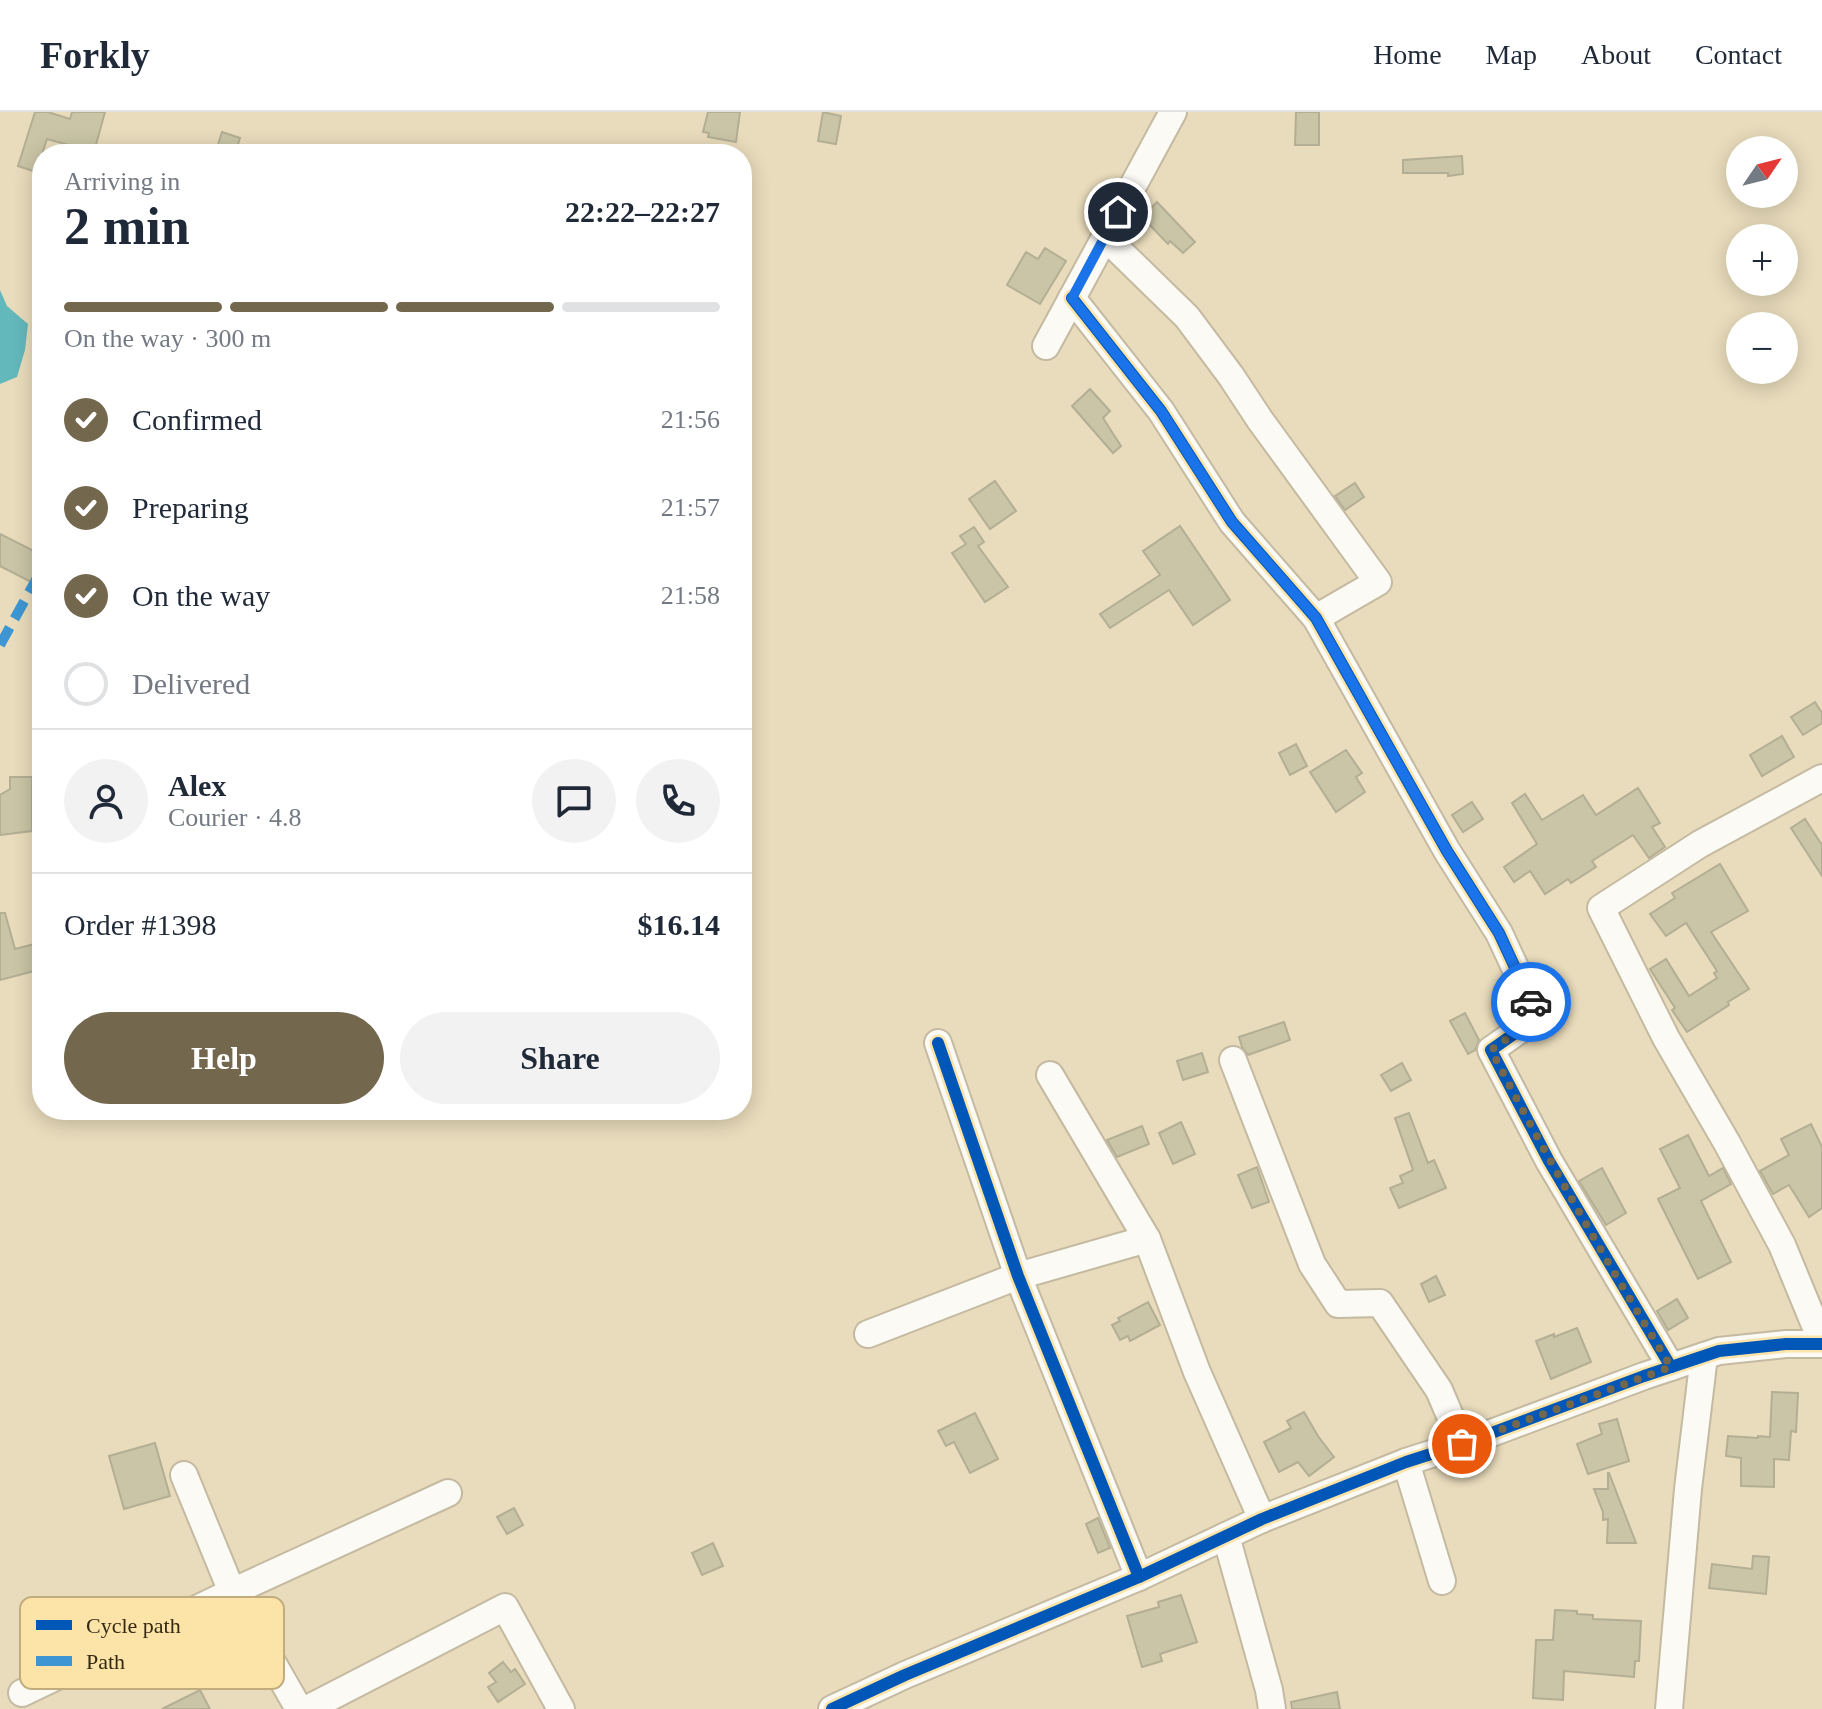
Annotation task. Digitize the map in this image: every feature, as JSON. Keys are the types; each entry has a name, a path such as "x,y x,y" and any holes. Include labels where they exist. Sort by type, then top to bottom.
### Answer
{"street":[{"path":"1046,346 1173,112"},
{"path":"1105,237 1187,317 1378,582 1316,618"},
{"path":"1072,298 1161,411 1232,522 1316,618 1447,851 1499,933 1538,1017 1491,1050 1549,1161 1671,1367"},
{"path":"832,1709 1139,1577 1262,1519 1406,1462 1719,1351 1822,1343 1782,1245 1666,1038 1601,908 1700,844 1822,778"},
{"path":"938,1043 1018,1276 1139,1577"},
{"path":"1233,1060 1312,1264 1338,1304 1380,1303 1439,1390 1462,1444"},
{"path":"1050,1075 1147,1239 1197,1372 1262,1519"},
{"path":"868,1334 1018,1276 1147,1239"},
{"path":"1669,1709 1688,1489 1704,1356"},
{"path":"1406,1462 1442,1581"},
{"path":"184,1475 235,1597"},
{"path":"222,1597 448,1493"},
{"path":"1226,1536 1272,1709"},
{"path":"307,1709 505,1607 561,1709"},
{"path":"284,1683 299,1709"},
{"path":"22,1693 30,1689"}],"water":[{"path":"0,290 7,306 28,324 17,377 0,384"}],"building":[{"path":"35,112 48,112 70,119 72,112 105,112 96,144 65,144 47,139 45,144 32,144 32,171 18,166"},
{"path":"708,112 740,112 736,142 708,137 709,133 703,132"},
{"path":"823,112 841,116 836,144 818,141"},
{"path":"1296,112 1319,112 1319,145 1295,145"},
{"path":"222,132 240,138 238,144 218,144"},
{"path":"1462,156 1463,174 1403,173 1403,160"},
{"path":"1157,202 1195,242 1183,253 1170,241 1168,244 1142,217"},
{"path":"1045,248 1066,261 1040,304 1007,285 1026,252 1038,259"},
{"path":"1090,389 1110,411 1103,418 1121,446 1113,453 1072,406"},
{"path":"995,481 1016,511 990,529 969,499"},
{"path":"1355,483 1364,497 1345,510 1335,496"},
{"path":"1180,526 1230,600 1193,625 1169,590 1110,628 1100,614 1160,575 1143,551"},
{"path":"974,527 984,542 978,546 1008,587 985,602 952,553 966,544 960,536"},
{"path":"0,534 32,550 31,582 0,566"},
{"path":"1815,702 1822,713 1822,723 1803,735 1791,717"},
{"path":"1782,736 1794,757 1762,776 1750,755"},
{"path":"1296,744 1307,766 1290,775 1279,753"},
{"path":"1346,750 1362,773 1356,777 1365,792 1336,812 1310,772"},
{"path":"10,777 32,777 32,831 0,835 0,795 10,789"},
{"path":"1638,788 1660,823 1652,827 1665,847 1649,858 1633,835 1592,861 1596,867 1571,883 1568,879 1545,894 1530,871 1514,882 1504,867 1537,844 1512,803 1525,794 1542,820 1583,795 1596,815"},
{"path":"1472,802 1483,819 1463,832 1452,815"},
{"path":"1805,819 1822,845 1822,876 1791,828"},
{"path":"1720,864 1748,911 1711,932 1749,989 1687,1032 1650,969 1666,959 1689,996 1717,978 1714,973 1717,971 1686,923 1666,936 1650,914 1675,898 1672,893"},
{"path":"0,913 5,913 15,949 32,945 32,972 0,980"},
{"path":"1465,1013 1479,1040 1475,1050 1468,1054 1450,1021"},
{"path":"1284,1022 1290,1040 1248,1055 1242,1047 1239,1037"},
{"path":"1202,1053 1208,1072 1183,1080 1177,1061"},
{"path":"1402,1063 1411,1080 1391,1091 1381,1075"},
{"path":"1409,1113 1428,1163 1434,1160 1446,1188 1399,1208 1390,1188 1403,1183 1400,1176 1413,1170 1395,1118"},
{"path":"1181,1122 1195,1154 1173,1164 1159,1133"},
{"path":"1811,1124 1822,1147 1822,1208 1809,1217 1789,1185 1773,1194 1760,1171 1789,1155 1781,1139"},
{"path":"1142,1126 1149,1144 1117,1157 1107,1140"},
{"path":"1688,1135 1709,1176 1723,1168 1731,1184 1701,1201 1731,1262 1698,1279 1658,1199 1680,1188 1660,1149"},
{"path":"1257,1167 1269,1202 1252,1208 1238,1175"},
{"path":"1602,1168 1626,1213 1606,1225 1579,1181"},
{"path":"1436,1276 1445,1295 1429,1302 1421,1284"},
{"path":"1677,1299 1688,1318 1668,1330 1657,1311"},
{"path":"1148,1302 1160,1325 1130,1341 1128,1336 1120,1340 1112,1325 1120,1321 1118,1318"},
{"path":"1577,1328 1591,1362 1551,1379 1536,1341"},
{"path":"1772,1392 1798,1393 1796,1432 1791,1431 1789,1460 1774,1459 1774,1487 1741,1486 1741,1458 1726,1456 1728,1436 1770,1437"},
{"path":"1304,1412 1334,1457 1309,1476 1298,1462 1279,1472 1264,1442 1291,1428 1287,1421"},
{"path":"975,1413 998,1459 970,1473 954,1442 946,1446 938,1431"},
{"path":"1617,1419 1629,1461 1588,1474 1577,1444 1602,1434 1599,1424"},
{"path":"155,1443 170,1496 124,1509 109,1456"},
{"path":"1608,1473 1636,1543 1607,1543 1608,1519 1603,1520 1594,1489 1608,1489"},
{"path":"514,1508 523,1525 507,1534 497,1517"},
{"path":"1098,1518 1110,1548 1098,1553 1086,1524"},
{"path":"713,1543 723,1566 702,1575 692,1553"},
{"path":"1753,1556 1769,1557 1766,1594 1709,1588 1712,1564 1752,1569"},
{"path":"1181,1595 1197,1642 1160,1654 1162,1661 1142,1667 1127,1616 1159,1607 1158,1602"},
{"path":"1555,1610 1577,1611 1577,1614 1593,1615 1593,1619 1641,1621 1639,1661 1635,1661 1634,1677 1564,1671 1563,1700 1533,1698 1536,1640 1553,1640"},
{"path":"503,1662 511,1672 515,1669 525,1684 498,1702 488,1687 496,1682 489,1673"},
{"path":"200,1690 210,1709 162,1709"},
{"path":"1337,1692 1340,1709 1292,1709 1291,1702"}],"marked path":[{"path":"0,645 32,587"}],"cycle path":[{"path":"1072,298 1161,411 1232,522 1316,618 1447,851 1499,933 1538,1017 1491,1050 1549,1161 1671,1367"},
{"path":"938,1043 1018,1276 1139,1577"},
{"path":"832,1709 1139,1577 1262,1519 1406,1462 1719,1351 1786,1344 1822,1344"}],"way so far":[{"path":"1462,1444 1671,1367 1549,1161 1491,1050 1538,1017 1531,1002"}],"route":[{"path":"1118,212 1072,298 1161,411 1232,522 1316,618 1447,851 1499,933 1531,1002"}]}
